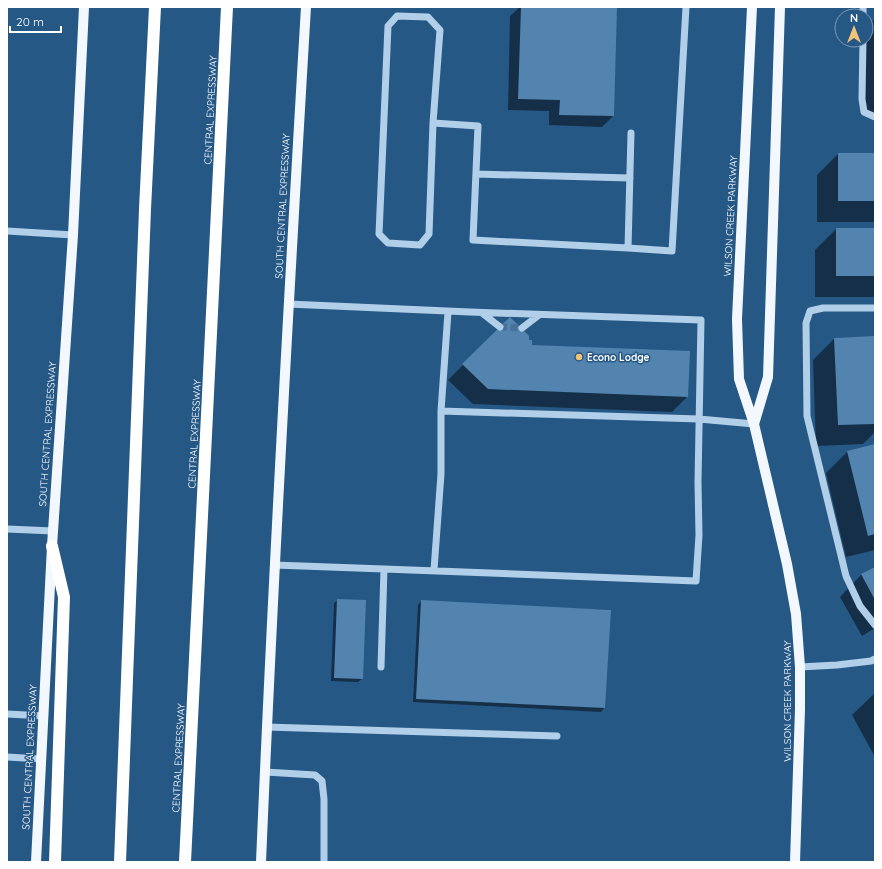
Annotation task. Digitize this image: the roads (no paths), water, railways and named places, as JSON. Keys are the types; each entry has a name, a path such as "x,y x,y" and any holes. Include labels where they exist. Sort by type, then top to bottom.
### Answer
{"highway":[{"path":"120,862 145,209 155,7"},
{"name":"CENTRAL EXPRESSWAY","path":"185,862 227,7"},
{"path":"52,546 64,597 54,862"}],"main road":[{"name":"SOUTH CENTRAL EXPRESSWAY","path":"36,862 52,546 73,235 84,7"},
{"name":"SOUTH CENTRAL EXPRESSWAY","path":"261,862 274,565 306,7"},
{"name":"WILSON CREEK PARKWAY","path":"752,7 737,319 738,379 754,424 787,564 796,614 800,667 799,755 795,862"},
{"name":"WILSON CREEK PARKWAY","path":"754,424 768,377 780,7"}],"street":[{"path":"433,123 478,126 473,240 672,250 686,7"},
{"path":"397,16 428,17 440,30 433,123 428,234 420,245 388,243 379,234 388,26 397,16"},
{"path":"863,48 862,99 864,112 875,117"},
{"path":"628,248 631,133"},
{"path":"476,174 630,178"},
{"path":"7,231 73,235"},
{"path":"274,565 434,570 695,582 697,578 699,534 701,320 448,312 288,304"},
{"path":"875,308 823,308 810,311 806,323 807,416 846,576 860,606 875,625"},
{"path":"434,570 441,474 441,411 448,312"},
{"path":"482,313 500,327"},
{"path":"522,328 539,315"},
{"path":"441,411 699,419 754,424"},
{"path":"7,529 53,531"},
{"path":"381,667 384,569"},
{"path":"800,667 837,665 871,661 875,659"},
{"path":"7,714 44,716"},
{"path":"266,727 557,736"},
{"path":"7,757 41,759"},
{"path":"265,772 315,775 322,782 324,800 324,862"}],"tunnel":[{"path":"500,327 522,328"}],"place":[{"name":"Econo Lodge","path":"579,357"}]}
